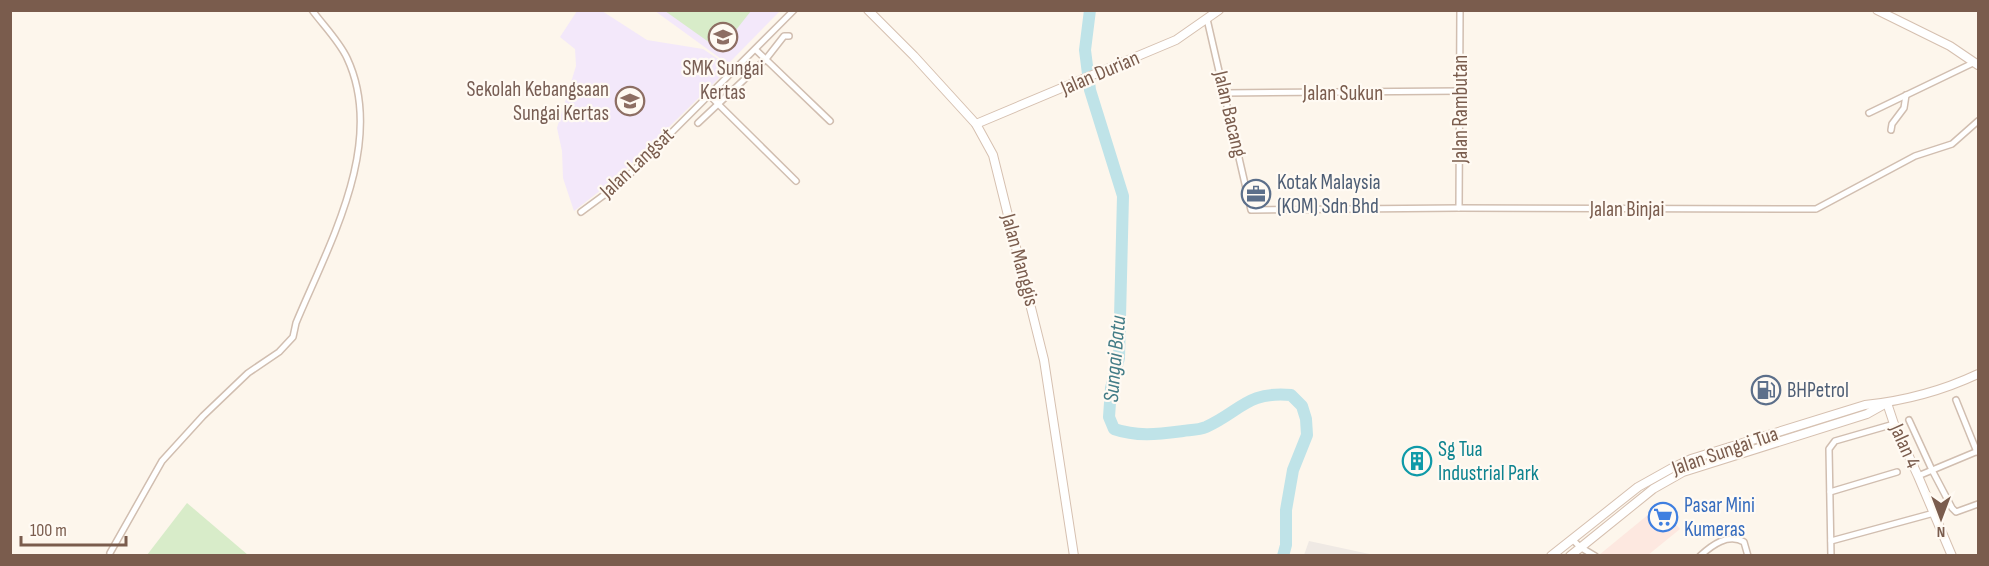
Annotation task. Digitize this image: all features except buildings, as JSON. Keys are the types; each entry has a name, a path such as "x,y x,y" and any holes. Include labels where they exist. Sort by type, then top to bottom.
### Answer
{"street":[{"path":"110,553 162,461 203,416 248,373 279,352 293,337 296,323 338,226 353,176 362,114 347,58 312,10"},
{"name":"Jalan Langsat","path":"581,212 623,181 794,10"},
{"name":"Jalan Manggis","path":"868,10 976,124 993,155 1040,340 1074,555"},
{"name":"Jalan Durian","path":"976,124 1176,40 1219,10"},
{"name":"Jalan Rambutan","path":"1459,208 1460,10"},
{"path":"1877,10 1950,46 1977,64"},
{"name":"Jalan Bacang","path":"1207,19 1251,210"},
{"path":"698,123 766,59 784,36 789,36"},
{"path":"756,50 830,121"},
{"path":"1869,113 1977,64"},
{"name":"Jalan Sukun","path":"1225,93 1461,91"},
{"path":"709,95 796,181"},
{"path":"1891,130 1892,124 1904,108 1906,95"},
{"name":"Jalan Binjai","path":"1251,210 1816,209 1915,156 1952,144 1978,121"},
{"name":"Jalan Sungai Tua","path":"1551,555 1638,487 1691,459 1865,405 1887,403 1961,383 1978,374"},
{"path":"1918,476 1978,451 1956,400"},
{"name":"Jalan Sungai Tua","path":"1570,555 1653,489 1683,472 1867,414 1887,403"},
{"name":"Jalan 4","path":"1887,403 1894,424 1952,555"},
{"path":"1909,420 1952,508 1960,512 1978,504"},
{"path":"1831,555 1829,449 1835,441 1894,424"},
{"path":"1830,492 1897,472"},
{"path":"1831,542 1934,513"},
{"path":"1581,532 1595,555"},
{"path":"1572,539 1580,547 1595,555"},
{"path":"1700,555 1722,541 1741,540 1746,545 1749,555"}],"shaded area":[{"name":"Sekolah Kebangsaan Sungai Kertas","path":"577,11 602,11 647,40 703,49 721,61 721,76 619,176 574,211 563,178 562,151 557,128 576,66 575,49 560,37"},
{"name":"SMK Sungai Kertas","path":"655,11 780,11 728,64"},
{"path":"1660,505 1680,529 1648,555 1599,555"},
{"path":"1309,541 1374,555 1304,555"}],"green space":[{"path":"665,11 751,11 720,50"},
{"path":"187,503 248,555 147,555"}],"waterway":[{"name":"Sungai Batu","path":"1090,10 1085,50 1090,90 1123,196 1119,358 1111,388 1109,417 1114,429 1131,433 1157,434 1194,430 1218,421 1254,399 1264,396 1291,395 1302,406 1307,435 1293,470 1286,510 1286,545 1283,556"}],"place":[{"name":"SMK Sungai Kertas","path":"723,37"},
{"name":"Sekolah Kebangsaan Sungai Kertas","path":"630,101"},
{"name":"Kotak Malaysia (KOM) Sdn Bhd","path":"1256,194"},
{"name":"BHPetrol","path":"1766,390"},
{"name":"Sg Tua Industrial Park","path":"1417,461"},
{"name":"Pasar Mini Kumeras","path":"1663,517"}]}
